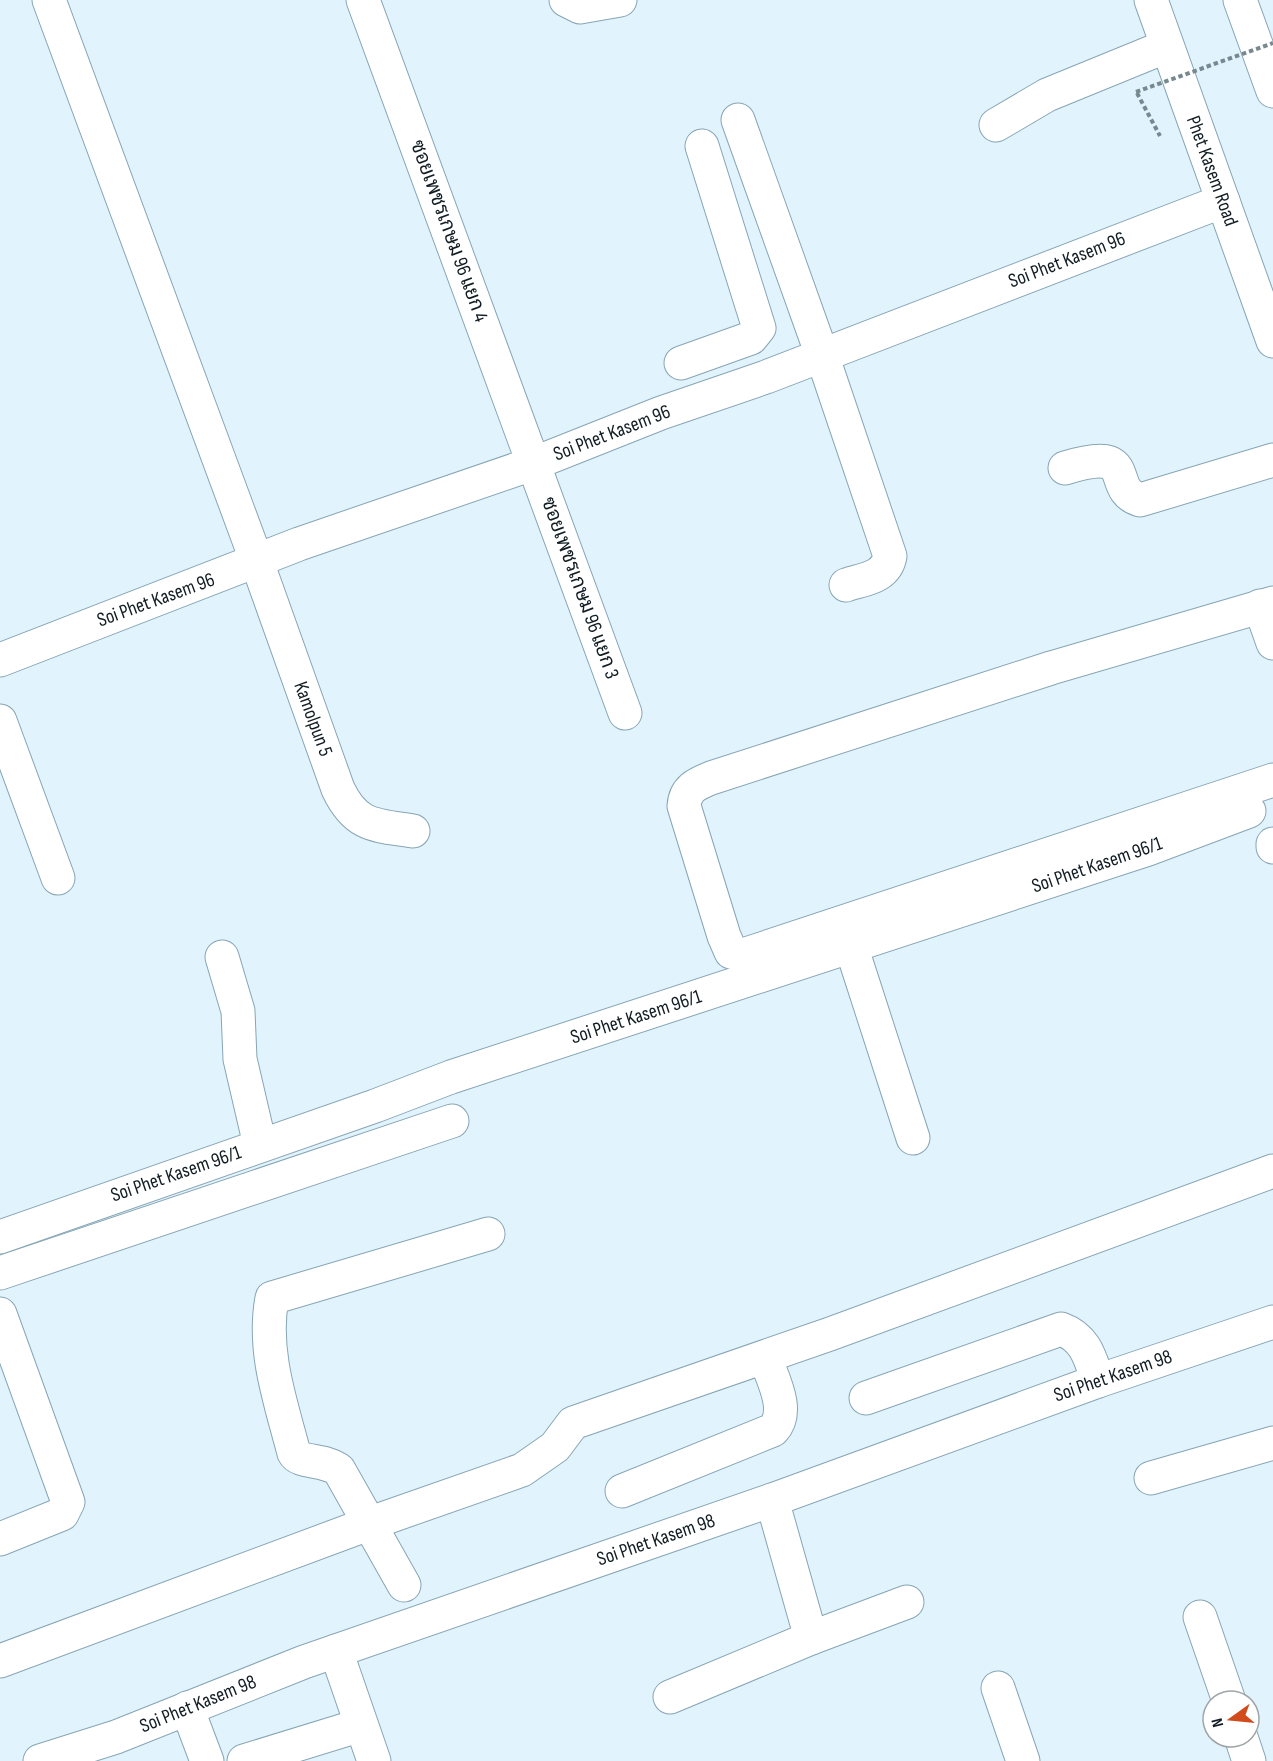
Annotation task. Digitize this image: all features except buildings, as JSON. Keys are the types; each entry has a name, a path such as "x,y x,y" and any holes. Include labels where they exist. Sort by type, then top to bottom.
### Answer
{"street":[{"name":"Kamolpun 5","path":"49,0 344,801 359,819 368,824 413,831"},
{"name":"ซอยเพชรเกษม 96 แยก 4","path":"363,0 535,463"},
{"path":"566,0 580,7 620,0"},
{"name":"Phet Kasem Road","path":"1151,0 1273,341"},
{"path":"1240,0 1273,91"},
{"path":"996,125 1047,95 1167,46"},
{"path":"738,120 822,355 890,556 888,567 883,573 846,585"},
{"path":"681,363 757,334 758,320 702,146"},
{"name":"Soi Phet Kasem 96","path":"0,660 299,544 535,463 661,412 766,377 1223,201"},
{"path":"751,338 766,377"},
{"path":"1065,468 1090,460 1108,461 1117,468 1130,495 1140,500 1273,460"},
{"name":"ซอยเพชรเกษม 96 แยก 3","path":"535,463 625,713"},
{"path":"1273,643 1267,604 1051,668 711,778 692,786 684,797 684,806 724,936 731,952 736,955 1273,780"},
{"path":"0,721 58,878"},
{"name":"Soi Phet Kasem 96/1","path":"0,1237 451,1077 1148,849 1273,802"},
{"path":"851,946 913,1138"},
{"path":"222,957 238,1011 243,1077 260,1145"},
{"path":"0,1273 452,1121"},
{"path":"0,1661 368,1524 522,1470 555,1447 573,1423 765,1357 1273,1171"},
{"path":"404,1585 339,1470 330,1463 302,1460 294,1453 269,1348 268,1322 272,1298 488,1234"},
{"path":"0,1314 68,1502 62,1514 0,1539"},
{"name":"Soi Phet Kasem 98","path":"40,1761 116,1737 336,1651 772,1500 1098,1381 1273,1322"},
{"path":"866,1398 1061,1329 1073,1334 1086,1347 1098,1381"},
{"path":"622,1491 773,1430 779,1424 781,1409 765,1357"},
{"path":"1151,1478 1273,1443"},
{"path":"772,1500 811,1638"},
{"path":"670,1697 811,1638 907,1602"},
{"path":"1200,1617 1225,1689"},
{"path":"336,1651 374,1761"},
{"path":"998,1688 1023,1761"},
{"path":"187,1708 207,1761"},
{"path":"244,1761 361,1725"}],"path":[{"path":"1160,136 1137,92 1273,43"}]}
